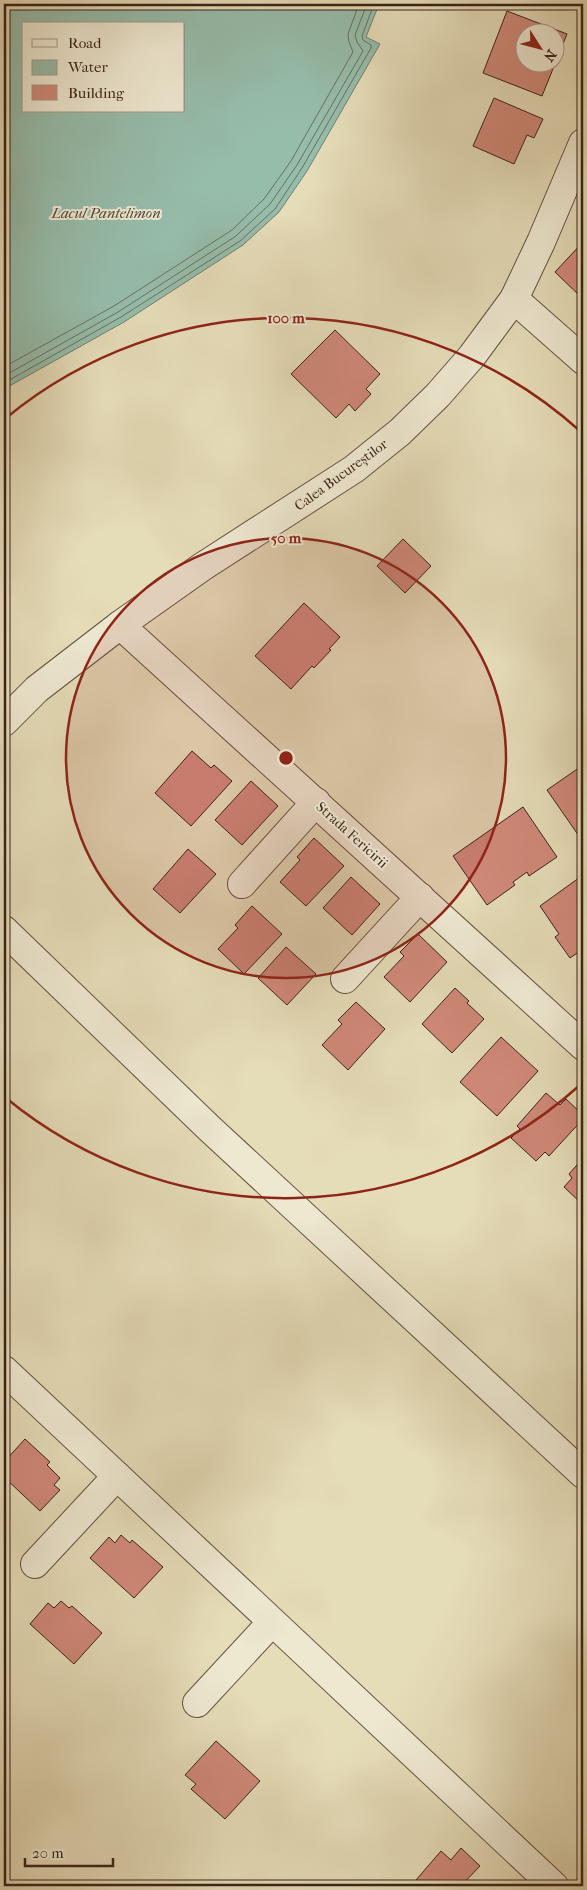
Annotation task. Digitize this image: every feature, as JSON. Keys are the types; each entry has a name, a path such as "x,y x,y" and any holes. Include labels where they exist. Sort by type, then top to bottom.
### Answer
{"street":[{"name":"Calea Bucureștilor","path":"4,722 38,689 120,625 202,567 354,469 400,432 438,395 472,356 514,299 541,242 583,143"},
{"path":"514,299 583,360"},
{"name":"Strada Fericirii","path":"120,625 583,1046"},
{"path":"242,884 316,802"},
{"path":"345,979 420,897"},
{"path":"4,930 209,1128 583,1474"},
{"path":"4,1370 554,1886"},
{"path":"35,1564 117,1476"},
{"path":"197,1703 272,1622"}],"water":[{"name":"Lacul Pantelimon","path":"4,4 379,4 366,37 380,44 307,171 279,212 243,245 124,322 4,389"}],"building":[{"path":"507,11 536,22 514,22 514,72 552,72 542,96 483,73"},
{"path":"494,98 543,119 534,138 527,135 514,164 473,146"},
{"path":"583,242 583,299 555,272"},
{"path":"335,330 380,374 366,389 371,394 355,411 349,404 336,418 291,374"},
{"path":"403,539 431,566 405,593 377,566"},
{"path":"304,603 340,637 329,649 331,650 314,668 312,666 291,689 255,656"},
{"path":"192,751 211,768 214,765 232,781 191,826 155,793"},
{"path":"583,765 583,837 581,839 547,790"},
{"path":"251,781 278,806 242,845 215,820"},
{"path":"523,807 557,857 529,876 527,872 513,882 515,885 487,905 453,856"},
{"path":"314,838 344,866 306,906 280,882 300,860 297,857"},
{"path":"188,849 216,874 180,913 153,889"},
{"path":"583,875 583,949 570,958 555,937 559,934 540,906"},
{"path":"351,877 380,904 352,935 323,908"},
{"path":"252,906 282,934 244,974 218,949 238,928 235,925"},
{"path":"418,934 447,962 410,1002 384,977 404,956 400,952"},
{"path":"286,947 316,974 287,1005 258,978"},
{"path":"455,988 484,1019 452,1053 422,1024"},
{"path":"356,1002 385,1029 348,1070 322,1045 342,1024 338,1020"},
{"path":"501,1037 538,1071 497,1116 460,1082"},
{"path":"546,1093 560,1105 566,1099 583,1115 583,1119 549,1156 545,1152 536,1161 511,1138 520,1129 517,1126"},
{"path":"583,1158 583,1205 564,1187 572,1178 569,1174"},
{"path":"25,1439 50,1462 47,1465 60,1478 54,1485 60,1490 40,1511 4,1477 4,1462"},
{"path":"121,1535 130,1543 132,1540 163,1567 134,1598 90,1558 109,1537 115,1543"},
{"path":"61,1601 69,1608 72,1606 102,1633 74,1664 30,1624 48,1603 54,1608"},
{"path":"216,1741 260,1781 225,1819 191,1789 196,1784 185,1775"},
{"path":"461,1848 480,1866 461,1886 423,1886 416,1880 441,1851 451,1860"}]}
